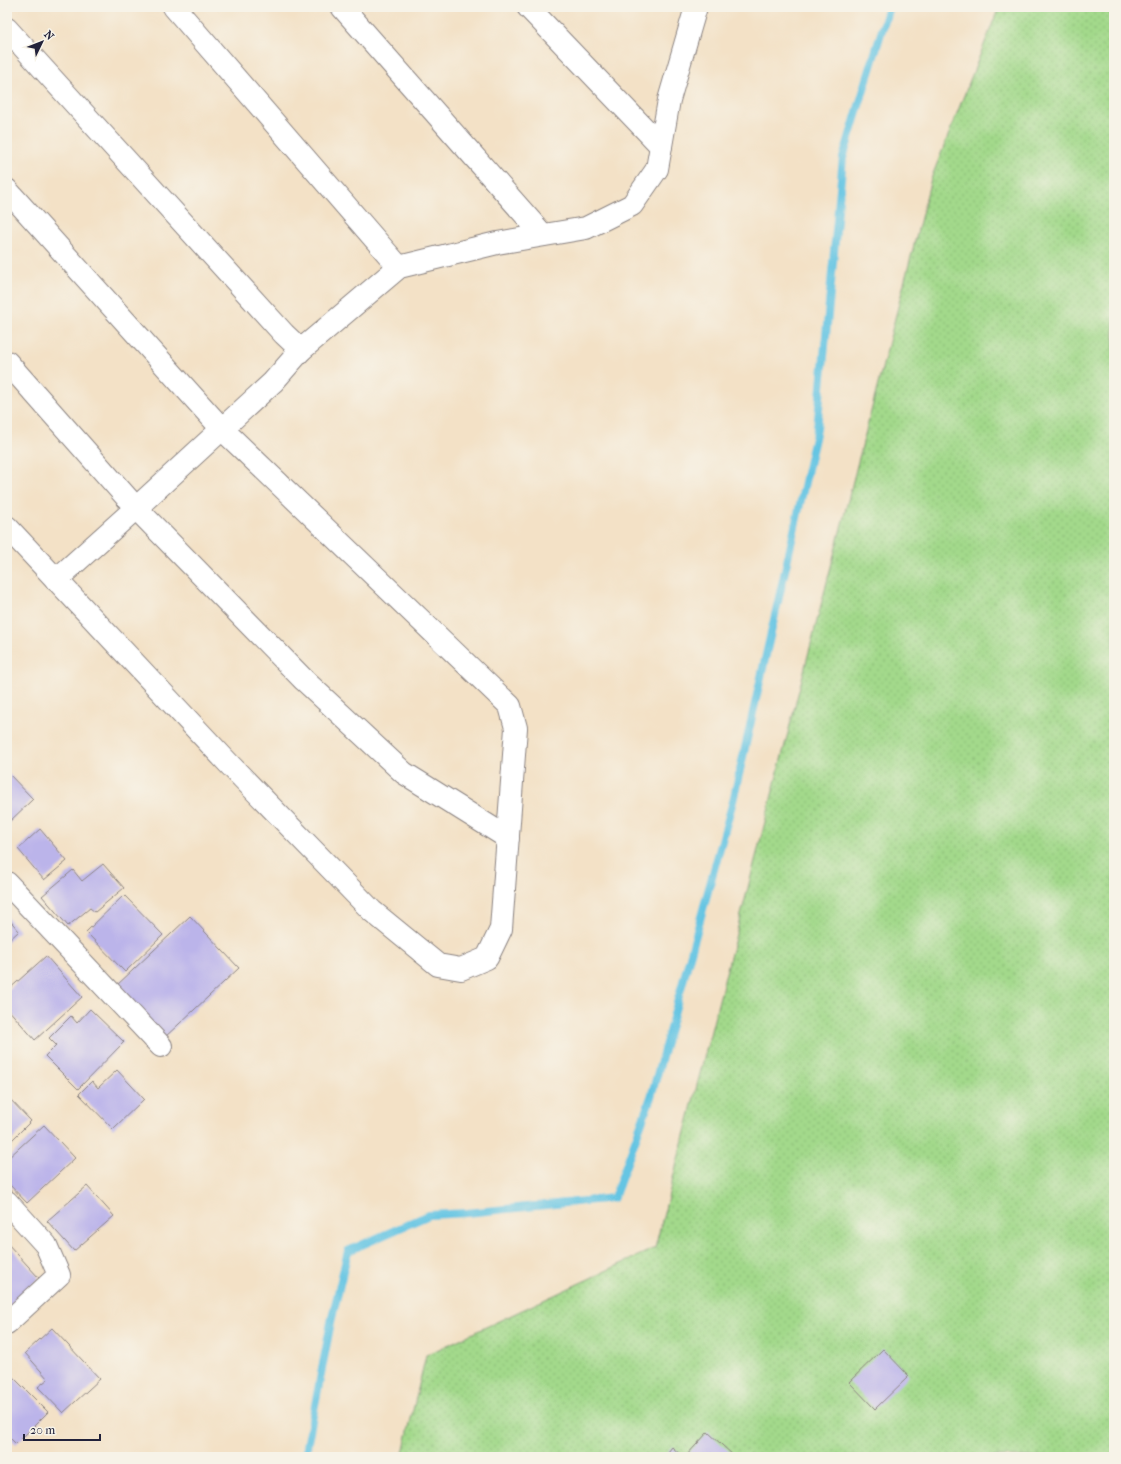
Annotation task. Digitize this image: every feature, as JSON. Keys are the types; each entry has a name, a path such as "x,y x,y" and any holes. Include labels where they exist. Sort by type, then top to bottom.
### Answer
{"street":[{"path":"174,7 399,267"},
{"path":"342,7 543,235"},
{"path":"528,7 661,146"},
{"path":"56,580 273,382 301,350 399,267 497,243 586,228 632,205 657,169 669,100 695,8"},
{"path":"7,29 284,334 301,350"},
{"path":"7,190 222,429 510,706 516,728 501,929 487,958 461,969 438,965 372,911 56,580 7,526"},
{"path":"7,362 136,508 304,680 404,773 508,838"},
{"path":"7,883 161,1046"},
{"path":"7,1202 46,1245 59,1275 7,1323"}],"green space":[{"path":"999,7 1114,7 1114,1457 402,1457 426,1355 655,1248 931,179"}],"building":[{"path":"7,772 33,799 7,824"},
{"path":"40,829 67,861 44,880 18,849"},
{"path":"103,864 124,888 95,912 90,908 68,926 42,896 73,870 82,881"},
{"path":"124,895 163,935 125,972 86,932"},
{"path":"190,916 239,968 164,1038 115,987"},
{"path":"7,917 19,931 7,942"},
{"path":"46,956 82,997 35,1040 7,1008 7,991"},
{"path":"90,1009 124,1042 78,1089 45,1056 56,1045 49,1038 71,1016 77,1023"},
{"path":"117,1070 144,1099 113,1129 79,1094 92,1081 98,1088"},
{"path":"7,1096 31,1121 7,1145"},
{"path":"44,1125 75,1158 27,1203 7,1182 7,1159"},
{"path":"87,1186 114,1216 74,1251 47,1221"},
{"path":"7,1243 39,1278 7,1308"},
{"path":"52,1328 100,1379 63,1413 38,1387 48,1379 25,1353"},
{"path":"883,1349 909,1376 875,1409 849,1382"},
{"path":"7,1371 48,1412 16,1444 7,1435"},
{"path":"708,1432 735,1457 685,1457"},
{"path":"672,1447 683,1457 664,1457"}],"waterway":[{"path":"305,1457 331,1322 348,1251 429,1215 467,1213 614,1198 651,1097 733,801 817,429 843,158 889,7"}]}
